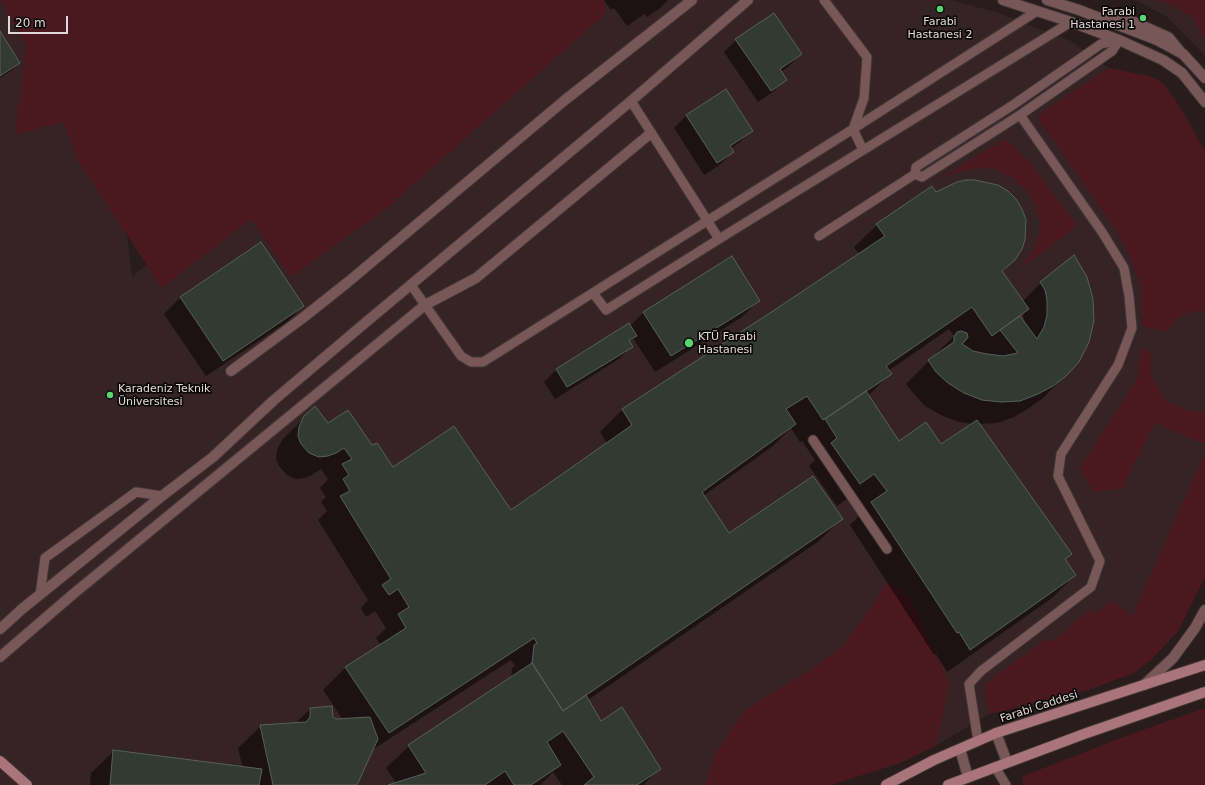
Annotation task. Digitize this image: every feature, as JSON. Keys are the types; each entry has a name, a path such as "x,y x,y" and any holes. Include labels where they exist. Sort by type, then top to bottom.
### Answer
{"street":[{"path":"231,371 304,317 566,100 692,0"},
{"path":"0,629 22,609 162,496 213,457 280,395 631,101 748,0"},
{"path":"1003,0 1071,22 1119,40 1162,60 1182,73 1205,102"},
{"path":"1047,0 1079,10 1157,40 1183,54 1205,78"},
{"path":"0,657 72,595 425,305 476,278 651,133"},
{"path":"1142,687 1173,658 1195,628 1205,610"},
{"name":"Farabi Caddesi","path":"886,785 934,760 996,733 1142,687 1205,665"},
{"path":"948,785 1007,762 1205,692"},
{"path":"996,733 1007,762"},
{"path":"960,749 968,778"},
{"path":"0,761 27,785"}],"lane":[{"path":"824,0 867,57 864,98 853,129 863,150"},
{"path":"411,285 461,356 470,362 483,362 853,129 1037,11"},
{"path":"593,293 606,310 1071,22"},
{"path":"915,174 922,177 1020,115 1112,52 1119,40"},
{"path":"819,236 915,174 916,167 1013,105 1101,44 1119,40"},
{"path":"631,101 719,239"},
{"path":"978,741 969,684 981,671 1091,587 1100,561 1058,476 1061,454 1118,365 1132,328 1129,296 1124,268 1102,232 1020,115"},
{"path":"813,440 887,550"},
{"path":"40,595 45,558 136,492 162,496"},
{"path":"995,767 1006,785"}],"shaded area":[{"name":"KTÜ Farabi Hastanesi","path":"0,0 102,38 132,277 466,0 950,0 996,12 1071,41 1109,68 1149,76 1163,83 1180,107 1205,151 1205,577 1178,631 1150,661 1134,673 1088,690 990,714 935,746 900,763 831,785 0,785"},
{"path":"0,0 604,0 606,13 388,207 291,277 251,219 162,288 80,164 63,122 15,135 26,44"},
{"path":"1131,0 1205,0 1205,55 1167,17 1138,1"},
{"path":"1160,0 1205,0 1205,41 1196,21 1175,7"},
{"path":"1109,68 1149,76 1163,83 1180,107 1205,151 1205,311 1190,312 1174,321 1167,332 1142,326 1141,288 1128,252 1115,228 1039,120 1041,113"},
{"path":"1005,139 1032,165 1077,226 1021,268 1035,247 1039,235 1040,222 1036,206 1026,190 1013,178 996,169 969,169 939,179"},
{"path":"1140,348 1151,352 1151,377 1165,400 1186,410 1205,413 1205,444 1155,423 1122,488 1093,492 1080,468 1137,380"},
{"path":"1205,453 1205,577 1178,631 1150,661 1134,673 1088,690 990,714 986,701 985,684 1047,638 1052,642 1089,610 1094,615 1111,601 1132,616"},
{"path":"887,581 909,597 949,682 941,727 935,746 900,763 831,785 705,785 715,755 745,710 812,669 842,647 875,602"},
{"path":"1205,708 1205,785 1022,785 1023,776 1134,733"}],"building":[{"path":"774,13 802,54 780,69 787,80 771,91 735,39"},
{"path":"0,31 20,63 0,76"},
{"path":"726,89 753,131 730,146 734,152 717,163 686,115"},
{"path":"975,180 998,185 1008,191 1016,199 1022,209 1026,220 1025,240 1022,249 1015,260 1002,271 1029,309 992,336 972,307 886,366 892,374 823,420 807,396 786,409 796,424 702,492 729,533 813,476 843,519 563,711 532,663 534,645 537,643 534,638 389,733 345,667 406,628 398,614 409,607 398,589 389,595 382,585 391,579 340,496 350,491 343,479 349,475 342,464 352,459 344,448 328,456 319,457 309,453 301,444 298,436 299,427 304,416 315,406 328,423 348,410 372,445 377,443 393,467 454,426 511,510 632,425 622,409 885,236 876,224 932,186 936,192 957,182"},
{"path":"261,242 304,306 223,361 180,297"},
{"path":"1074,255 1087,277 1093,299 1094,321 1089,342 1079,362 1066,376 1053,386 1038,394 1020,401 1001,402 982,400 964,393 948,383 936,372 928,360 954,342 954,337 957,332 961,331 967,333 968,337 962,344 973,351 1003,356 1018,353 1000,330 1020,316 1037,339 1044,327 1047,315 1045,290 1040,282"},
{"path":"732,256 760,301 671,356 643,312"},
{"path":"629,323 637,336 629,340 633,347 567,387 556,369"},
{"path":"866,391 899,441 926,422 941,444 977,420 1072,554 1065,559 1076,575 970,650 959,632 957,633 871,502 887,491 874,474 860,484 831,443 837,438 825,419"},
{"path":"532,663 563,711 586,695 601,721 622,707 661,769 637,785 584,785 594,777 563,731 547,742 561,765 531,785 514,785 505,771 485,785 388,785 426,773 408,745"},
{"path":"332,706 333,717 336,719 370,717 378,739 357,785 273,785 260,725 306,722 310,717 310,708"},
{"path":"113,750 262,769 259,785 110,785"}],"place":[{"name":"Farabi Hastanesi 2","path":"940,9"},
{"name":"Farabi Hastanesi 1","path":"1143,18"},
{"name":"KTÜ Farabi Hastanesi","path":"689,343"},
{"name":"Karadeniz Teknik Üniversitesi","path":"110,395"}]}
